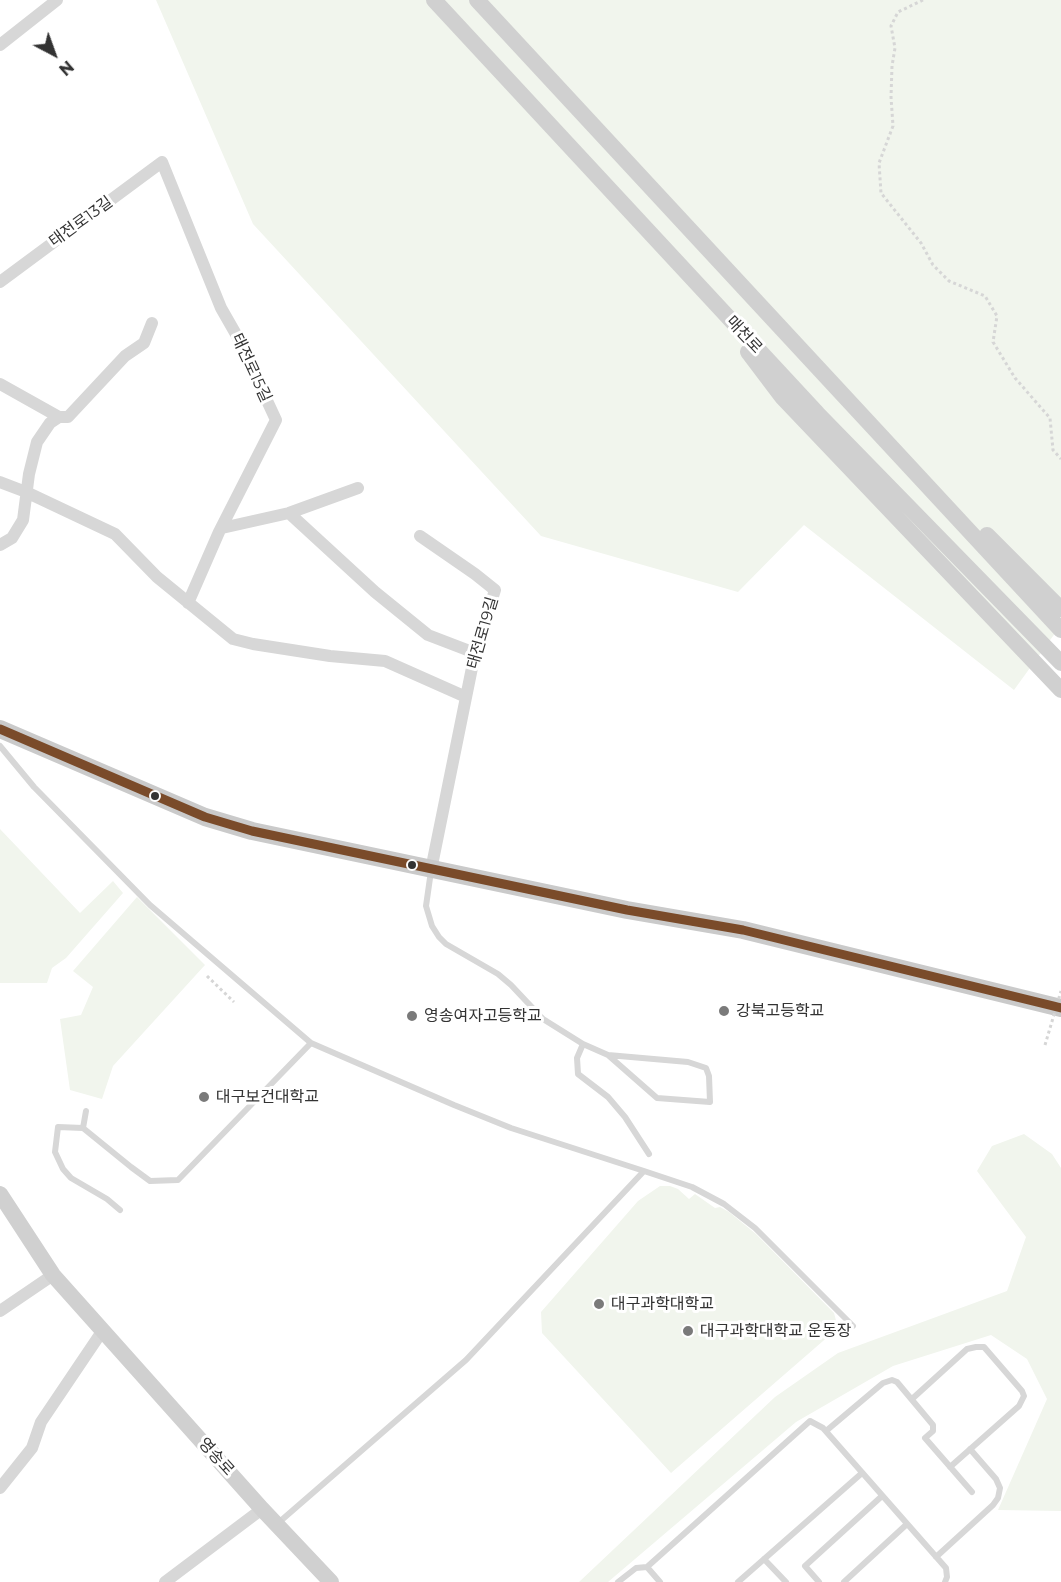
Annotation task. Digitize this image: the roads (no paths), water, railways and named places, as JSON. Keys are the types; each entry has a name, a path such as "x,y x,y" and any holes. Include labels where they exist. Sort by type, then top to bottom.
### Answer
{"main road":[{"name":"매천로","path":"434,0 818,414 1061,663"},
{"name":"매천로","path":"477,0 1061,630"},
{"path":"698,284 782,397 1061,690"},
{"path":"740,284 847,383 954,501 1061,609"},
{"path":"0,729 205,817 252,831 627,910 743,930 1061,1008"},
{"name":"영송로","path":"0,1194 53,1275 262,1509 331,1582"}],"street":[{"path":"0,45 57,0"},
{"name":"태전로13길","path":"0,282 162,162"},
{"name":"태전로15길","path":"162,162 221,308 237,336 276,420 222,528 188,603"},
{"path":"0,384 58,417 68,417 124,356 144,343 152,323"},
{"path":"0,545 12,538 23,520 26,492 37,442 50,423 58,417"},
{"path":"0,482 115,534 157,576 232,639 330,656 386,661 466,697"},
{"path":"222,528 289,513 358,488"},
{"path":"289,513 375,592 428,635 475,653"},
{"name":"태전로19길","path":"420,536 495,590 475,653 431,870"},
{"path":"0,1311 53,1275"},
{"path":"0,1488 32,1448 41,1422 103,1330"},
{"path":"165,1582 262,1509"}],"lane":[{"path":"0,746 34,787 150,905 311,1043 454,1106 511,1128 692,1187 723,1204 755,1228 853,1326"},
{"path":"431,870 426,906 432,926 438,937 446,944 505,979 543,1019 583,1044 608,1055 657,1098 710,1102 709,1076 706,1068 688,1062 608,1055"},
{"path":"120,1210 107,1198 72,1179 63,1169 55,1152 58,1127 83,1128 150,1181 178,1180 311,1043"},
{"path":"583,1044 577,1058 578,1074 608,1097 625,1117 648,1154"},
{"path":"83,1128 86,1111"},
{"path":"277,1524 466,1360 644,1171"},
{"path":"912,1399 967,1349 976,1347 984,1347 1022,1391 1024,1396 1019,1406 950,1467"},
{"path":"826,1431 883,1383 892,1380 897,1382 933,1425 933,1431 925,1438 972,1492"},
{"path":"618,1582 636,1568 646,1567 810,1421 826,1431 946,1568 945,1582"},
{"path":"936,1557 998,1498 1000,1488 996,1479 970,1449"},
{"path":"738,1582 862,1473"},
{"path":"819,1582 805,1566 882,1496"},
{"path":"844,1582 907,1524"},
{"path":"764,1559 786,1582"},
{"path":"646,1567 660,1582"}],"place":[{"name":"강북고등학교","path":"724,1011"},
{"name":"영송여자고등학교","path":"412,1016"},
{"name":"대구보건대학교","path":"204,1097"},
{"name":"대구과학대학교","path":"599,1304"},
{"name":"대구과학대학교 운동장","path":"688,1331"}]}
